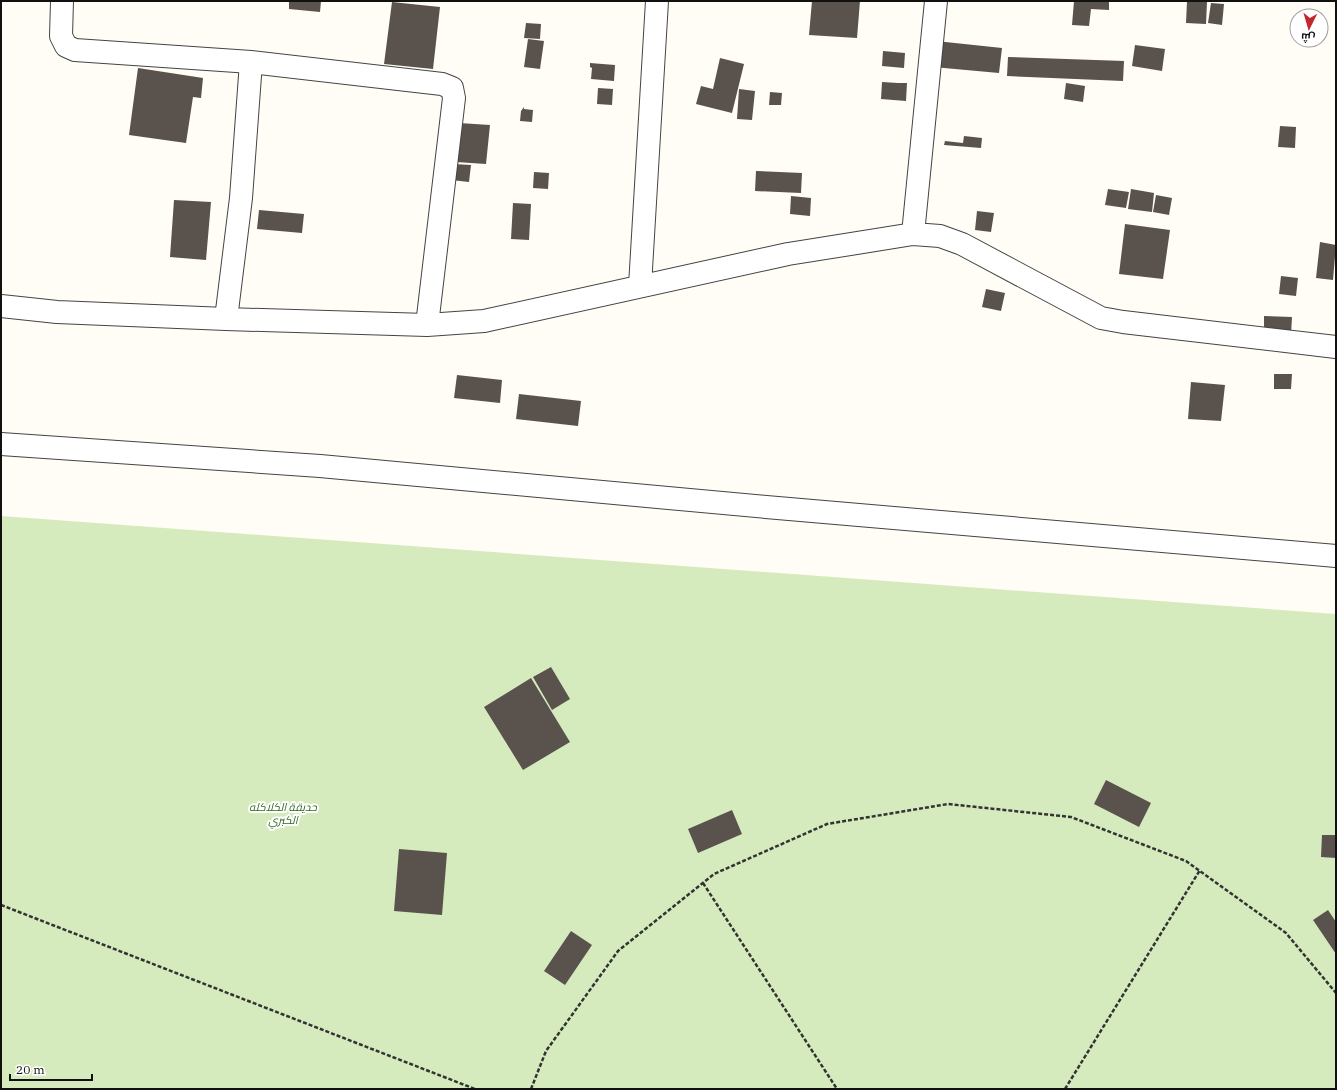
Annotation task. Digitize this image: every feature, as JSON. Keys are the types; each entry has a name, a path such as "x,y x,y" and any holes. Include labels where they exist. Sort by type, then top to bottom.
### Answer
{"street":[{"path":"62,1 61,36 66,46 75,50 251,62 442,84 452,88 454,98 427,325"},
{"path":"640,286 657,1"},
{"path":"913,234 936,1"},
{"path":"226,319 241,198 251,62"},
{"path":"1,306 57,312 226,319 427,325 484,321 788,254 913,234 940,236 962,244 1101,318 1131,323 1336,347"},
{"path":"1,444 320,466 773,508 1336,556"}],"path":[{"path":"532,1089 546,1051 618,951 714,874 826,824 948,804 1071,817 1186,861 1286,933 1336,993"},
{"path":"1065,1089 1200,870"},
{"path":"703,883 836,1089"},
{"path":"1,905 475,1089"}],"green space":[{"name":"حديقة الكلاكله الكبري","path":"1,516 1336,614 1336,1089 1,1089"}],"building":[{"path":"289,1 321,1 320,12 289,9"},
{"path":"812,1 860,1 857,38 809,35"},
{"path":"1074,1 1109,1 1109,10 1091,9 1089,26 1072,25"},
{"path":"1187,1 1207,2 1206,24 1186,23"},
{"path":"392,2 440,7 433,69 384,64"},
{"path":"1211,3 1224,4 1222,25 1208,23"},
{"path":"526,23 541,24 540,39 524,38"},
{"path":"528,39 544,41 540,69 524,67"},
{"path":"936,41 1002,48 999,73 933,67"},
{"path":"1135,45 1165,49 1162,71 1132,66"},
{"path":"883,51 905,53 904,68 882,66"},
{"path":"1008,57 1124,61 1123,81 1007,76"},
{"path":"720,58 744,64 732,113 696,104 701,86 713,89"},
{"path":"590,63 615,65 614,81 591,79 592,68 590,67"},
{"path":"138,68 203,78 201,98 193,97 186,143 129,135"},
{"path":"882,82 907,83 906,101 881,99"},
{"path":"1066,83 1085,86 1083,102 1064,99"},
{"path":"598,88 613,89 612,105 597,104"},
{"path":"739,89 755,91 752,120 737,119"},
{"path":"770,92 782,93 781,105 769,105"},
{"path":"524,107 524,109 533,110 532,122 520,121 521,111"},
{"path":"459,123 490,125 486,164 456,162"},
{"path":"1280,126 1296,127 1295,148 1278,147"},
{"path":"964,136 982,138 981,148 944,145 945,141 963,143"},
{"path":"453,164 471,165 469,182 451,180"},
{"path":"756,171 802,173 801,193 755,191"},
{"path":"534,172 549,173 548,189 533,188"},
{"path":"1108,189 1129,192 1126,208 1105,205"},
{"path":"1131,189 1154,193 1152,212 1128,209"},
{"path":"1156,195 1172,198 1169,215 1153,212"},
{"path":"791,196 811,198 810,216 790,214"},
{"path":"174,200 211,202 206,260 170,257"},
{"path":"513,203 531,204 529,240 511,239"},
{"path":"259,210 304,214 302,233 257,229"},
{"path":"977,211 994,213 991,232 975,230"},
{"path":"1125,224 1170,230 1163,279 1119,274"},
{"path":"1320,242 1336,245 1333,280 1316,278"},
{"path":"1281,276 1298,278 1296,296 1279,294"},
{"path":"986,289 1005,293 1001,311 982,307"},
{"path":"1264,316 1292,317 1291,335 1264,334"},
{"path":"1274,374 1292,374 1291,389 1274,389"},
{"path":"457,375 502,380 500,403 454,398"},
{"path":"1191,382 1225,385 1221,421 1188,419"},
{"path":"519,394 581,401 578,426 516,419"},
{"path":"551,667 570,699 552,710 533,677"},
{"path":"531,678 570,742 523,770 484,707"},
{"path":"1106,780 1151,803 1139,827 1094,804"},
{"path":"732,810 742,834 698,853 688,829"},
{"path":"1322,835 1336,835 1336,858 1321,857"},
{"path":"399,849 447,853 442,915 394,911"},
{"path":"1328,910 1336,922 1336,954 1313,920"},
{"path":"571,931 592,945 565,985 544,971"}]}
